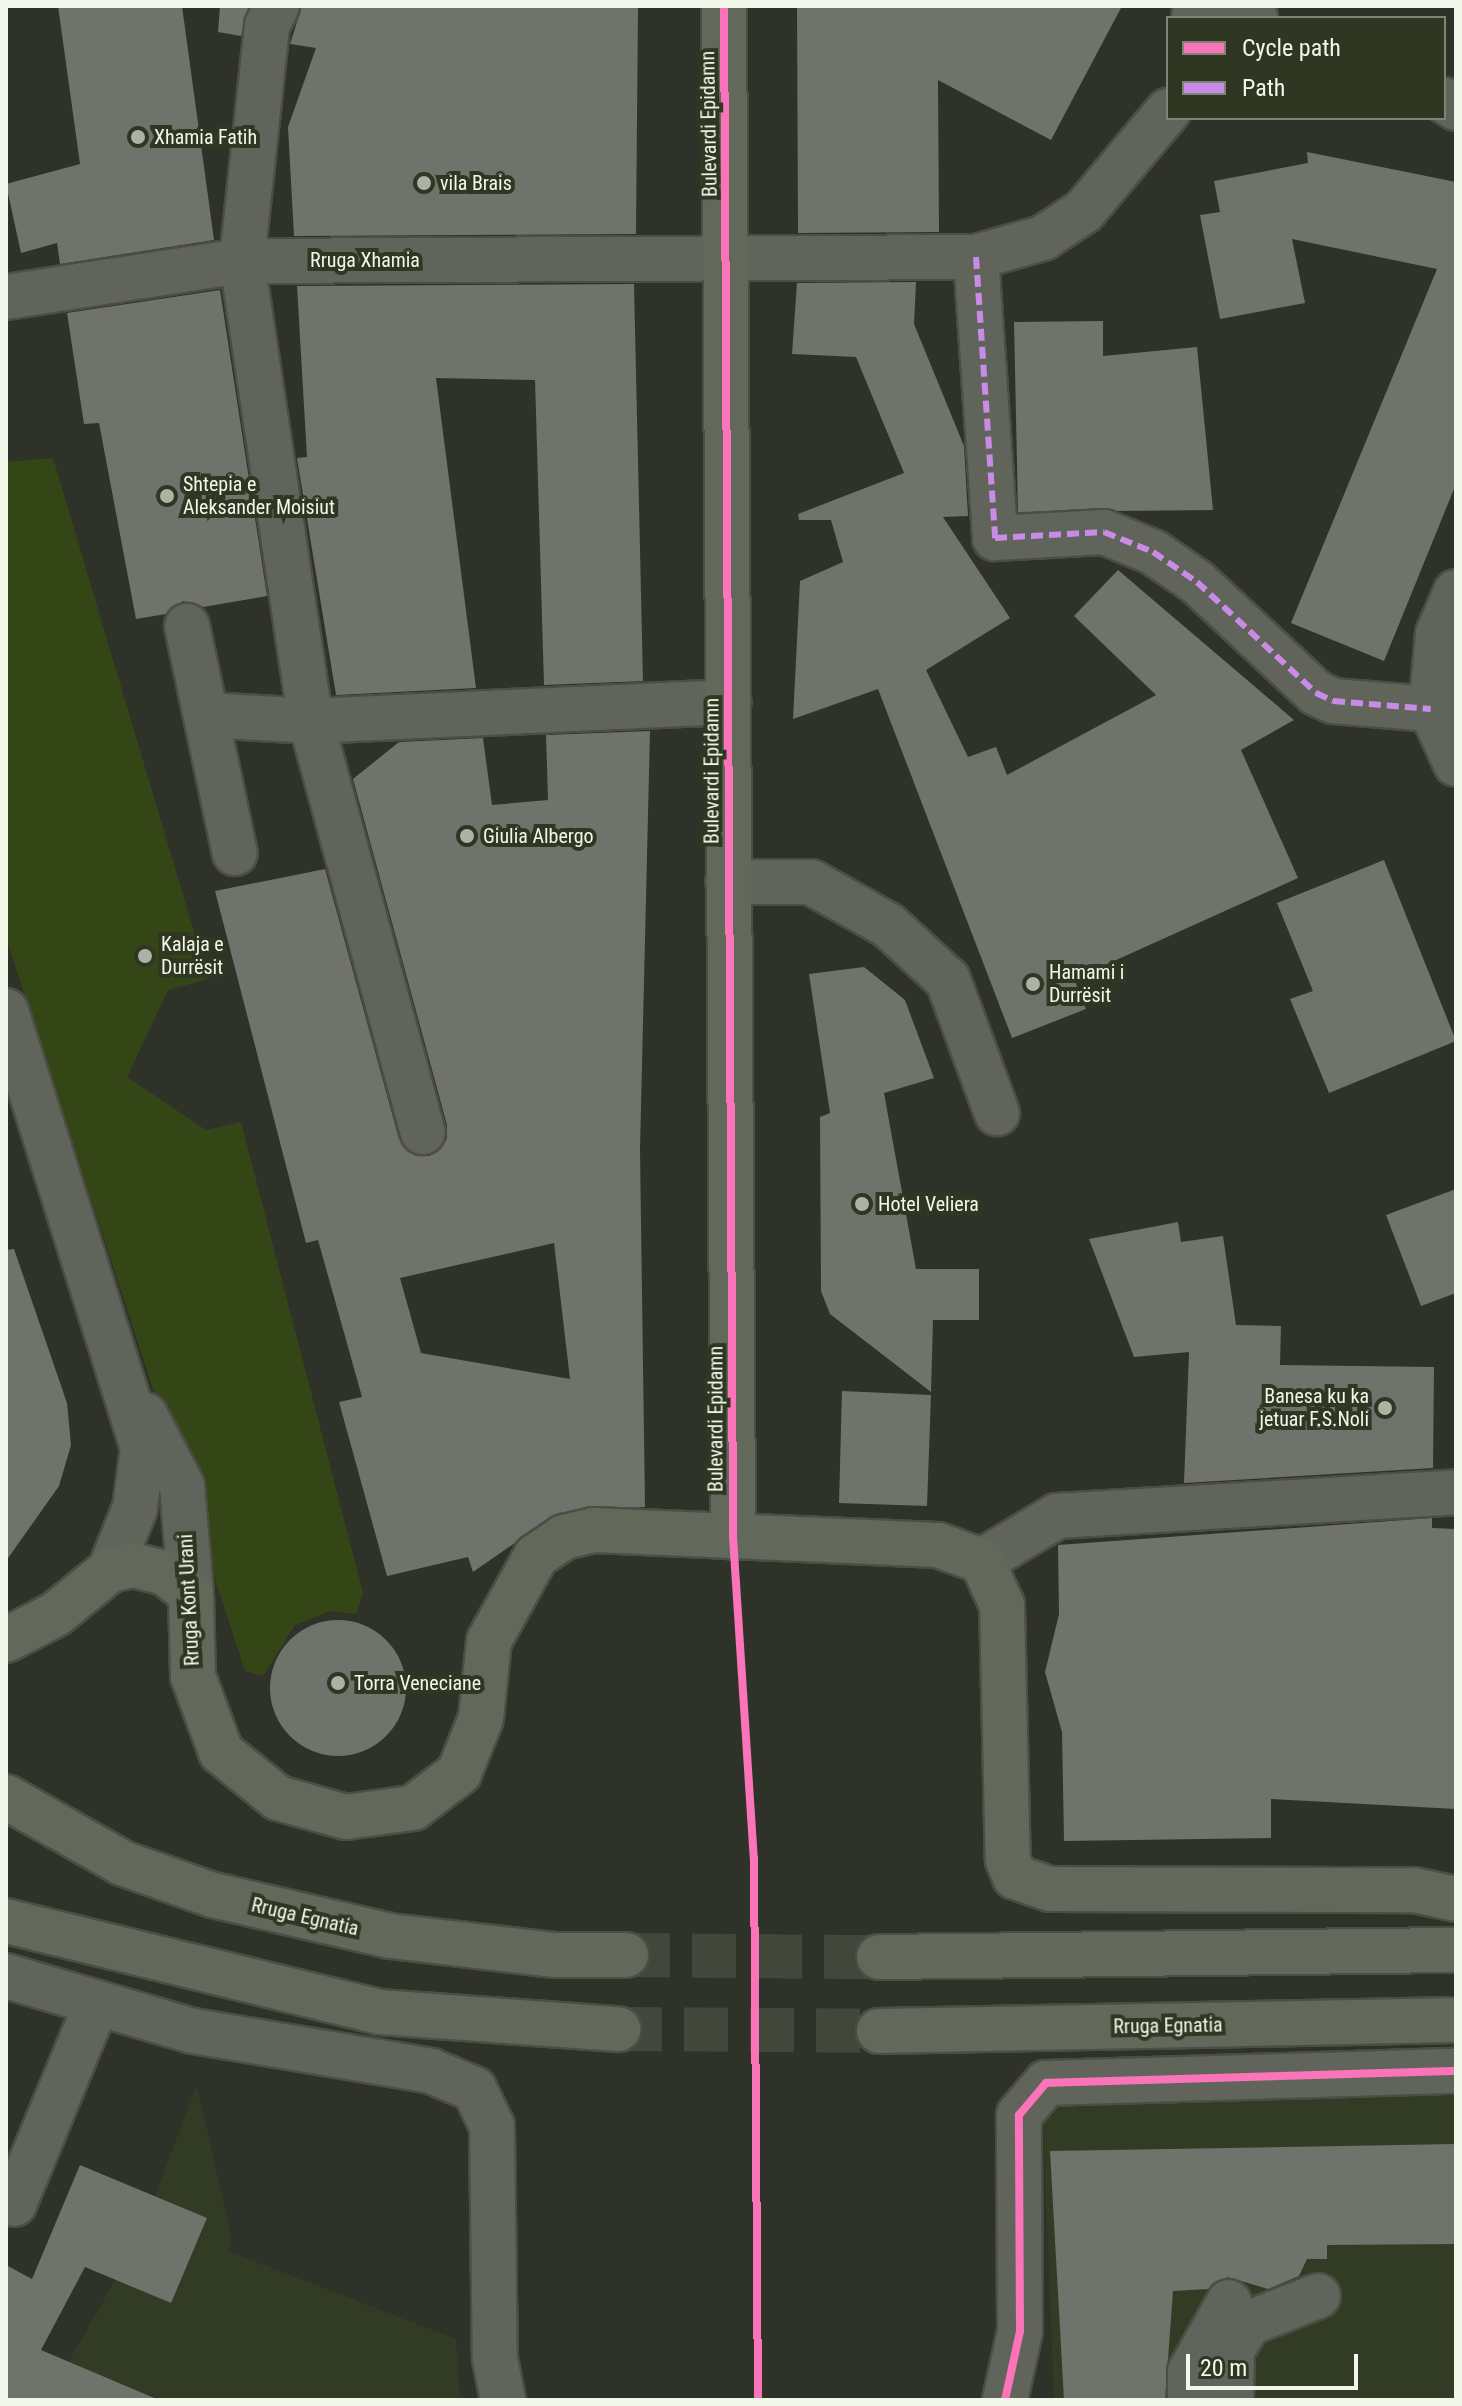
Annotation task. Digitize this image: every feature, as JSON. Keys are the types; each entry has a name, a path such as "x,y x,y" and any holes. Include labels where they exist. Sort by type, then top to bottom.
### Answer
{"main road":[{"name":"Bulevardi Epidamn","path":"724,6 733,1537"},
{"name":"Rruga Kont Urani","path":"191,1593 193,1676 221,1752 278,1798 346,1817 413,1808 459,1773 481,1718 489,1641 536,1556 564,1537 594,1530 938,1545 982,1561"},
{"path":"982,1561 1002,1605 1008,1860 1015,1877 1050,1889 1414,1890 1456,1899"},
{"path":"6,1640 56,1614 110,1570 133,1565 165,1573 191,1593"},
{"path":"6,1615 56,1614"},
{"name":"Rruga Egnatia","path":"6,1797 122,1863 213,1895 390,1936 553,1955 626,1955"},
{"path":"6,1921 379,2012 618,2029"},
{"path":"879,1957 1456,1950"},
{"name":"Rruga Egnatia","path":"879,2031 1456,2020"}],"street":[{"path":"277,6 267,26 242,261 311,721 423,1132"},
{"path":"1228,6 1250,16"},
{"name":"Rruga Xhamia","path":"6,297 242,261 976,257 1043,238 1084,211 1166,113"},
{"path":"976,257 995,538 1104,532 1153,552 1197,582 1316,693 1333,701 1431,709"},
{"path":"1456,592 1438,634 1431,709 1456,764"},
{"path":"187,626 235,853"},
{"path":"207,715 311,721 729,702"},
{"path":"728,882 811,882 888,925 948,980 997,1113"},
{"name":"Rruga Kont Urani","path":"6,1011 124,1373 143,1474 110,1570"},
{"name":"Rruga Kont Urani","path":"124,1373 182,1486 191,1593"},
{"path":"982,1561 1057,1516 1456,1492"},
{"path":"6,1976 245,2043 431,2071 474,2089 492,2126 495,2359 503,2400"},
{"path":"14,2204 97,2003"},
{"path":"1005,2400 1020,2331 1019,2115 1046,2083 1456,2071"},
{"path":"1231,2400 1232,2350 1249,2323 1318,2296"},
{"path":"1190,2400 1190,2372 1229,2302"}],"shaded area":[{"path":"1456,2063 1456,2400 1054,2400 1041,2068"},
{"path":"197,2085 232,2240 228,2251 456,2339 460,2400 47,2400 138,2240"}],"green space":[{"path":"53,458 208,979 168,990 127,1077 206,1130 241,1122 363,1593 356,1614 330,1611 295,1625 263,1676 245,1671 6,938 6,462"}],"building":[{"name":"Xhamia Fatih","path":"58,6 182,6 214,240 60,264 57,243 21,253 6,184 80,164"},
{"path":"220,6 249,6 241,36 218,32"},
{"path":"302,6 638,6 636,234 294,236 288,127 316,48 290,44"},
{"path":"797,6 1122,6 1051,140 938,80 939,232 798,233"},
{"path":"1307,152 1456,182 1456,484 1384,661 1291,623 1437,269 1292,239 1305,303 1220,319 1200,215 1220,212 1214,181 1308,163"},
{"path":"916,282 914,324 964,446 968,516 943,517 1010,618 926,670 968,757 996,747 1007,775 1156,695 1074,616 1118,570 1294,720 1241,750 1298,878 1074,979 1086,1009 1012,1038 878,689 793,719 800,581 843,562 831,520 799,520 798,514 904,473 856,357 792,354 797,283"},
{"path":"634,284 643,681 544,685 535,380 436,378 476,688 336,695 297,458 307,457 297,286"},
{"path":"220,290 267,596 203,607 183,601 166,614 136,619 99,423 84,424 67,313"},
{"path":"1103,321 1103,356 1197,347 1213,510 1018,512 1014,322"},
{"path":"650,731 640,1149 645,1507 558,1513 473,1572 468,1557 387,1576 339,1402 362,1397 318,1240 306,1243 215,891 325,869 399,1139 416,1156 430,1156 447,1139 447,1125 353,779 399,742 483,738 492,805 548,800 546,735","holes":["554,1243 570,1379 421,1353 400,1278"]},
{"path":"1384,860 1456,1041 1329,1093 1290,999 1313,991 1277,903"},
{"path":"864,967 905,1000 934,1078 884,1093 916,1269 979,1269 979,1320 933,1320 931,1392 830,1314 821,1291 820,1117 830,1113 809,974"},
{"path":"1456,1189 1456,1293 1421,1306 1386,1215"},
{"path":"1178,1222 1181,1242 1223,1236 1236,1325 1281,1326 1280,1365 1434,1367 1433,1468 1184,1483 1189,1352 1134,1357 1089,1239"},
{"path":"14,1249 67,1403 71,1445 59,1486 6,1561 6,1250"},
{"path":"842,1391 931,1395 927,1506 839,1503"},
{"path":"1432,1518 1432,1528 1456,1529 1456,1809 1271,1799 1271,1838 1064,1841 1062,1732 1045,1672 1059,1614 1058,1545"},
{"name":"Torra Veneciane","path":"338,1620 364,1625 386,1640 401,1662 406,1688 401,1714 386,1736 364,1751 338,1756 312,1751 290,1736 275,1714 270,1688 275,1662 290,1640 312,1625"},
{"path":"1456,2144 1456,2244 1327,2245 1327,2259 1307,2259 1299,2276 1268,2289 1228,2277 1208,2289 1173,2291 1165,2400 1064,2400 1050,2151"},
{"path":"80,2165 207,2218 171,2303 85,2267 41,2350 159,2400 6,2400 6,2265 32,2279"}],"tunnel":[{"path":"626,1955 879,1957"},
{"path":"618,2029 879,2031"}],"marked path":[{"path":"976,257 995,538 1104,532 1153,552 1197,582 1316,693 1333,701 1431,709"}],"cycle path":[{"path":"724,6 733,1537 754,1858 758,2400"},
{"path":"1005,2400 1020,2331 1019,2115 1046,2083 1456,2071"}],"place":[{"name":"Xhamia Fatih","path":"138,137"},
{"name":"vila Brais","path":"424,183"},
{"name":"Shtepia e Aleksander Moisiut","path":"167,496"},
{"name":"Giulia Albergo","path":"467,836"},
{"name":"Kalaja e Durrësit","path":"145,956"},
{"name":"Hamami i Durrësit","path":"1033,984"},
{"name":"Hotel Veliera","path":"862,1204"},
{"name":"Banesa ku ka jetuar F.S.Noli","path":"1385,1408"},
{"name":"Torra Veneciane","path":"338,1683"}]}
